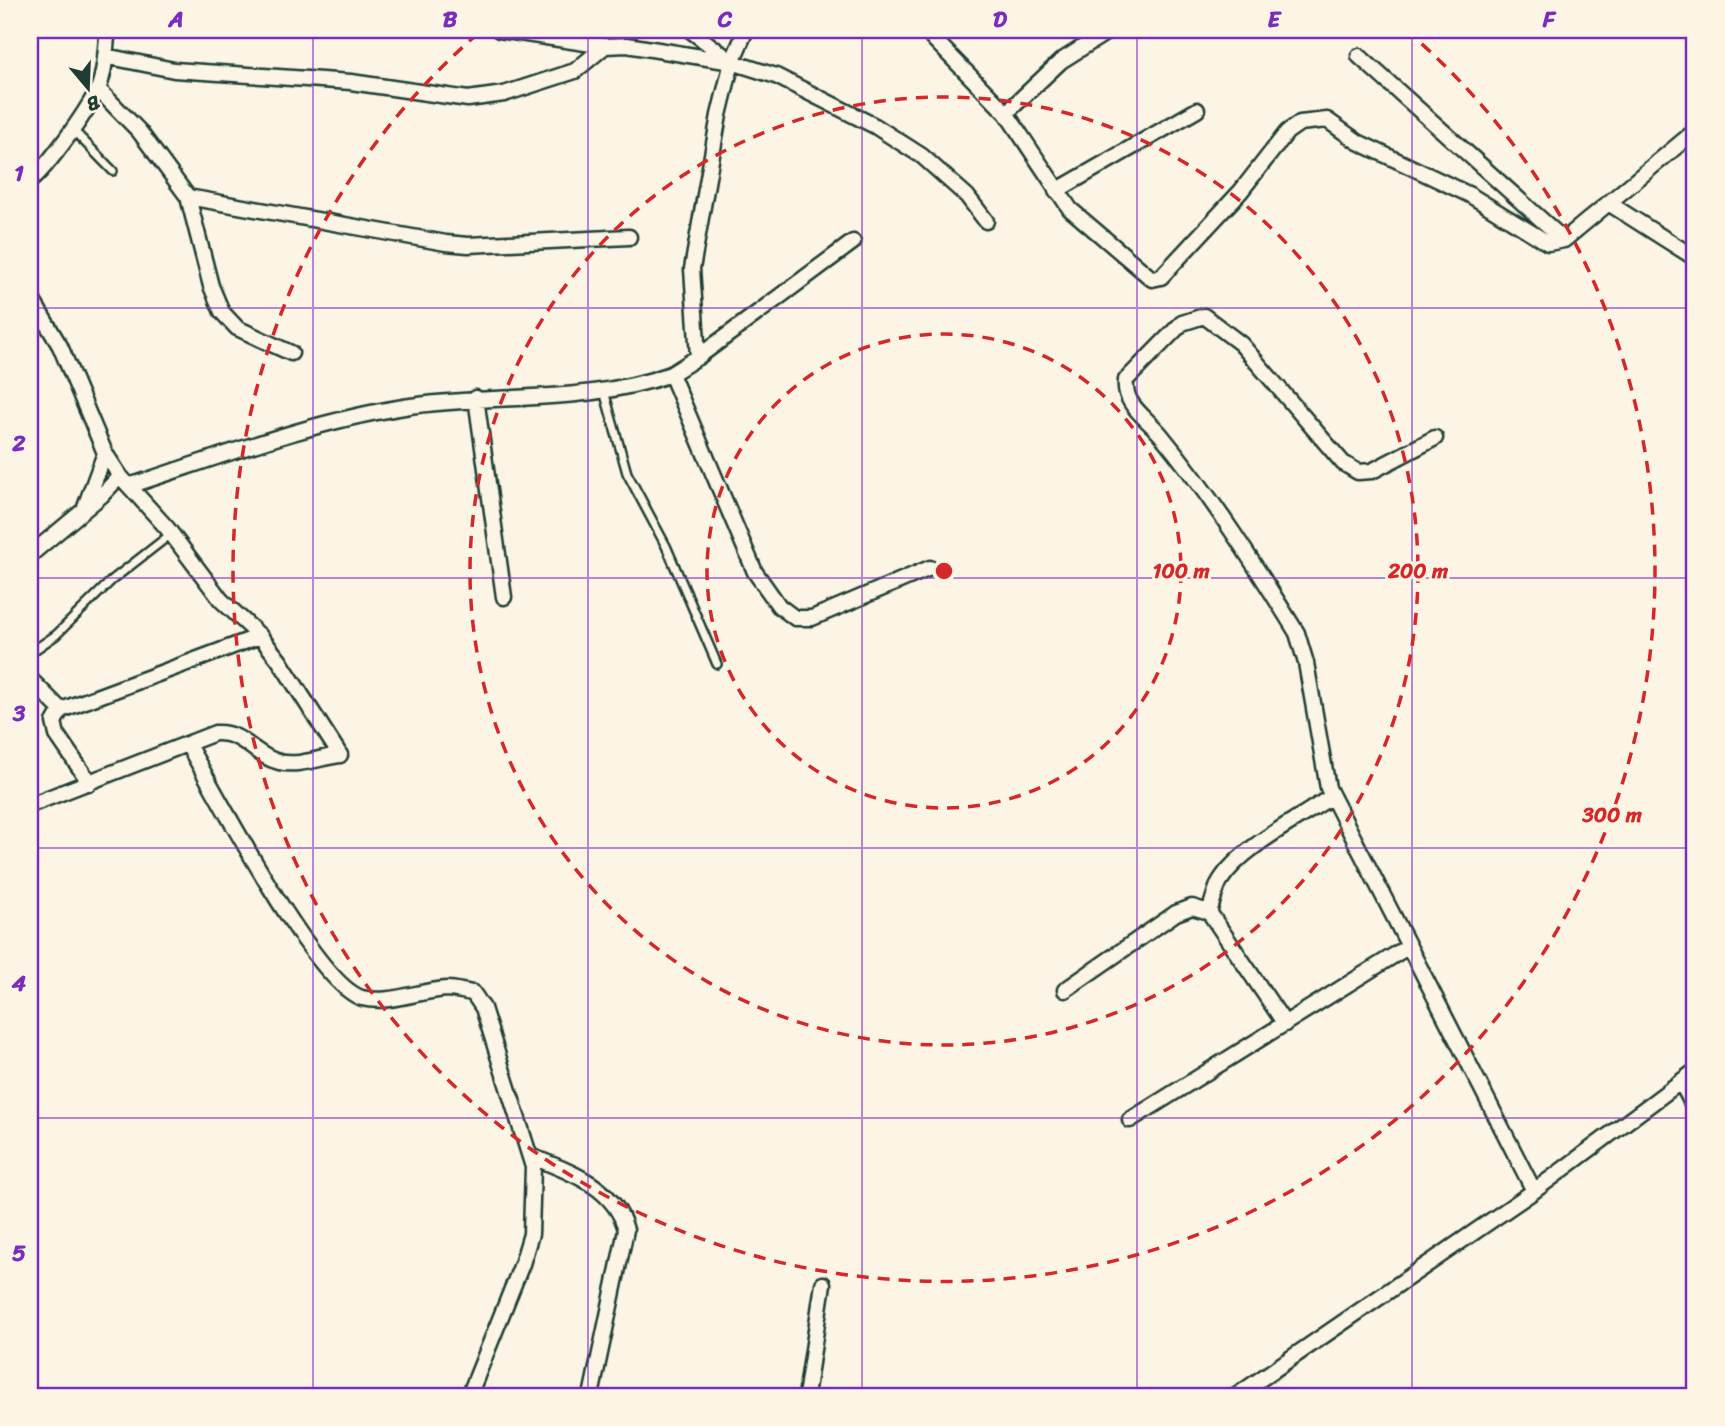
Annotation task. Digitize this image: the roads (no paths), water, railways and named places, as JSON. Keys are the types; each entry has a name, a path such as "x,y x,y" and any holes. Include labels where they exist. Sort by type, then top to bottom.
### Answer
{"street":[{"path":"32,173 71,129 98,89 108,30"},
{"path":"499,30 605,46 627,45 732,62 776,76 875,127 922,156 967,196 986,221"},
{"path":"690,30 732,62"},
{"path":"698,357 692,269 719,115 732,62 746,30"},
{"path":"925,30 1006,113 1070,209 1152,279 1161,277 1241,191 1287,132 1300,123 1327,120 1358,142 1470,195 1548,243 1564,240 1695,131"},
{"path":"1006,113 1061,61 1110,30"},
{"path":"105,56 174,70 351,82 468,99 504,94 575,71 605,46"},
{"path":"1359,56 1564,240"},
{"path":"98,89 139,131 188,197 211,286 222,312 237,328 290,352"},
{"path":"1056,191 1197,110"},
{"path":"188,197 468,245 629,237"},
{"path":"1610,204 1695,258"},
{"path":"30,555 124,481 335,420 404,407 476,398 604,390 639,385 671,374 853,242"},
{"path":"30,296 60,346 105,453 124,481 172,534 221,600 260,636 279,660 340,755 293,764 279,762 262,755 234,734 225,733 30,805"},
{"path":"1435,438 1372,471 1357,472 1343,463 1241,344 1204,316 1182,323 1126,380 1124,392 1130,404 1153,425 1192,473 1297,633 1305,656 1313,715 1332,796 1534,1191"},
{"path":"671,374 755,572 795,618 812,618 930,568"},
{"path":"476,398 504,597"},
{"path":"84,510 105,453"},
{"path":"90,783 57,735 54,722 61,710 260,636"},
{"path":"30,679 61,710"},
{"path":"188,745 292,920 340,984 365,999 448,989 473,993 484,1008 533,1167 531,1234 522,1264 469,1396"},
{"path":"1209,912 1219,884 1229,869 1262,843 1332,796"},
{"path":"1065,990 1176,913 1192,907 1209,912 1284,1024"},
{"path":"1130,1121 1409,946"},
{"path":"1237,1396 1534,1191 1682,1084 1695,1071"},
{"path":"1682,1084 1695,1109"},
{"path":"530,1156 573,1173 595,1186 622,1216 626,1230 591,1396"},
{"path":"806,1396 823,1284"}],"lane":[{"path":"71,129 113,171"},
{"path":"604,390 627,473 666,546 717,664"},
{"path":"30,653 56,635 112,580 172,534"}]}
